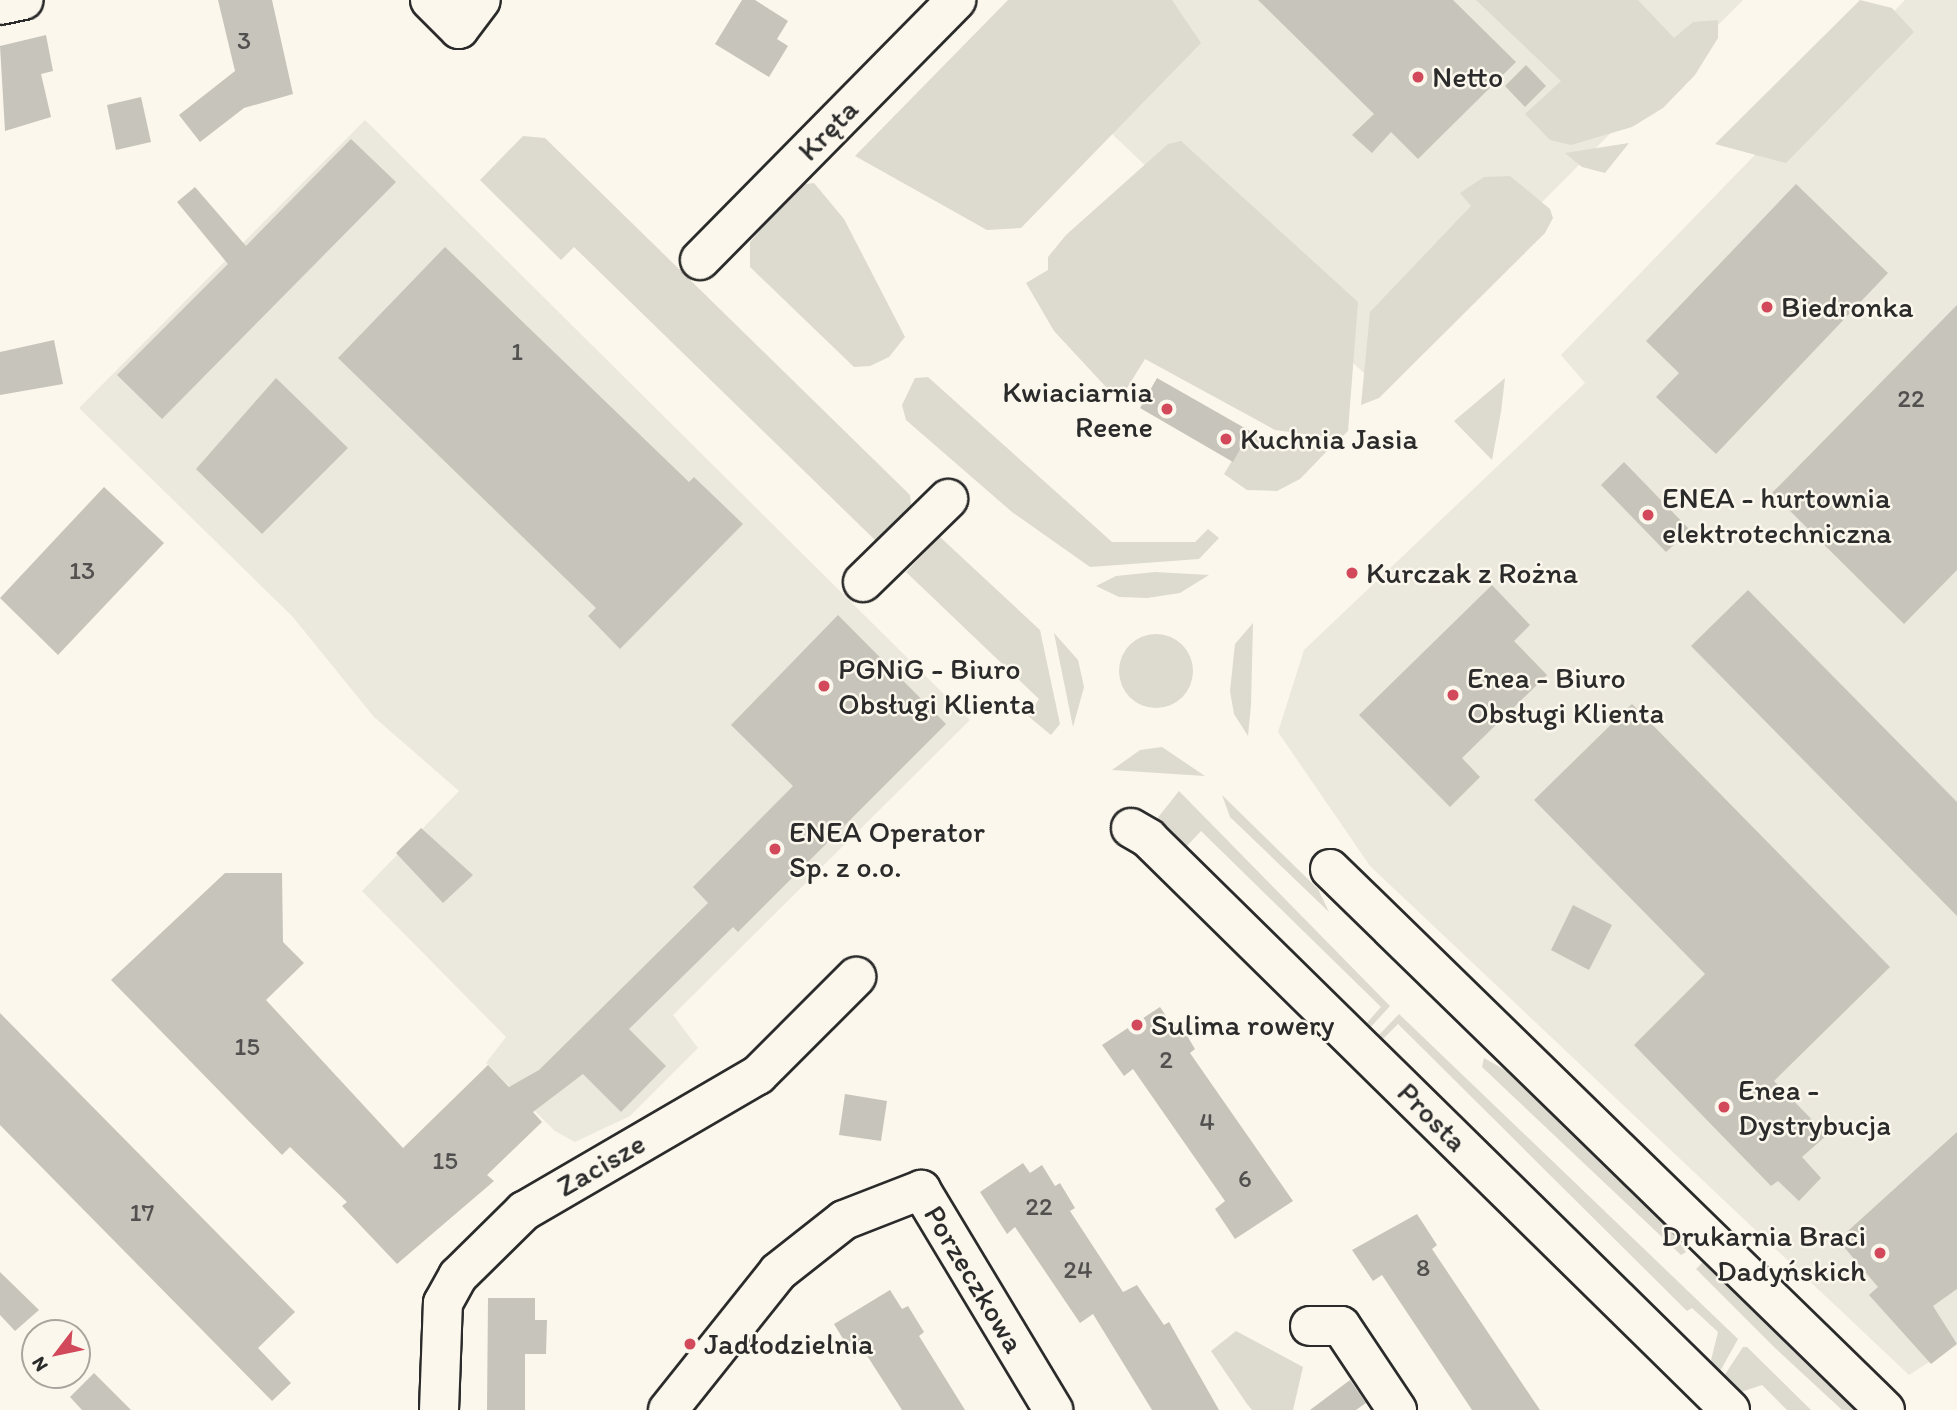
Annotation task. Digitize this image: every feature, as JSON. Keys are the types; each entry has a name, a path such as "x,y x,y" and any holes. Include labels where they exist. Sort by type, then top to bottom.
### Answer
{"street":[{"path":"0,5 23,0"},
{"path":"430,0 470,14"},
{"name":"Kręta","path":"699,260 956,0"},
{"path":"863,582 948,499"},
{"name":"Prosta","path":"1131,828 1149,838 1730,1410"},
{"path":"1330,869 1885,1410"},
{"name":"Zacisze","path":"439,1410 443,1303 458,1276 524,1211 758,1075 856,977"},
{"name":"Porzeczkowa","path":"668,1410 778,1272 844,1220 921,1190 1053,1410"},
{"path":"1310,1326 1341,1326 1397,1410"}],"shaded area":[{"path":"1008,0 1172,0 1201,43 1021,228 987,230 855,156"},
{"path":"1009,0 1743,0 1368,377 991,19"},
{"path":"1476,0 1638,0 1674,38 1693,22 1718,20 1718,38 1695,75 1663,108 1632,127 1571,145 1550,140 1525,114 1561,81"},
{"path":"1860,0 1892,8 1914,32 1786,163 1715,144"},
{"path":"1905,0 1957,0 1957,1344 1909,1375 1370,866 1278,732 1304,650 1585,383 1561,355"},
{"name":"ENEA Operator Sp. z o.o.","path":"365,120 970,720 673,1015 698,1048 630,1116 575,1142 555,1131 486,1063 506,1037 362,891 459,791 374,717 292,616 79,408"},
{"path":"523,136 545,138 910,495 912,511 877,542 574,247 561,260 480,180"},
{"path":"1181,141 1358,302 1348,431 1340,439 1275,430 1145,359 1119,401 1054,331 1026,283 1048,270 1048,257 1066,235 1168,144"},
{"path":"1629,143 1605,173 1582,167 1565,153"},
{"path":"1510,176 1550,209 1553,218 1545,233 1379,398 1361,405 1370,312 1471,206 1460,193 1484,177"},
{"path":"814,183 844,219 905,337 889,357 870,366 854,367 750,267 750,242 799,185"},
{"path":"928,377 1112,542 1195,542 1208,529 1219,538 1199,559 1090,567 1012,512 906,420 902,405 915,378"},
{"path":"1505,378 1501,412 1492,460 1454,421"},
{"path":"1250,431 1272,442 1329,449 1300,479 1277,491 1247,490 1224,474"},
{"path":"940,537 1040,630 1060,724 1051,735 1028,716 1039,699 906,572"},
{"path":"1155,572 1209,575 1180,593 1147,598 1119,597 1096,586 1116,576"},
{"path":"1253,623 1248,736 1234,714 1230,691 1235,644"},
{"path":"1054,633 1078,660 1084,687 1073,727"},
{"path":"1156,634 1170,637 1182,645 1190,657 1193,671 1190,685 1182,697 1170,705 1156,708 1142,705 1130,697 1122,685 1119,671 1122,657 1130,645 1142,637"},
{"path":"1162,747 1205,776 1112,770 1140,750"},
{"path":"1179,791 1390,1006 1369,1029 1365,1025 1381,1007 1201,831 1185,848 1156,820"},
{"path":"1222,795 1318,889 1329,912 1230,817"},
{"path":"1399,1014 1738,1339 1718,1375 1711,1360 1718,1332 1692,1308 1687,1311 1398,1024 1381,1041 1377,1037"},
{"path":"1484,1058 1505,1070 1664,1221 1686,1252 1681,1255 1482,1067"},
{"path":"1704,1261 1857,1410 1842,1410 1775,1348 1696,1269"},
{"path":"1236,1331 1303,1367 1293,1410 1252,1410 1247,1404 1211,1351"},
{"path":"1743,1347 1747,1347 1811,1410 1787,1410 1762,1385 1741,1392 1722,1379"}],"building":[{"path":"218,0 272,0 293,94 244,108 200,142 179,115 235,71"},
{"path":"742,0 755,0 788,21 777,39 788,46 769,77 715,44"},
{"name":"Netto","path":"1258,0 1453,0 1516,62 1418,159 1391,132 1372,153 1352,135 1374,114"},
{"path":"46,35 53,71 41,74 51,117 5,131 0,46"},
{"path":"1526,65 1546,86 1525,107 1505,86"},
{"path":"141,97 151,142 116,150 107,105"},
{"path":"351,139 396,182 162,419 117,375 228,264 177,202 195,187 246,246"},
{"name":"Biedronka","path":"1796,184 1888,273 1716,454 1656,397 1679,373 1646,341"},
{"path":"445,247 689,482 694,477 743,524 620,649 588,616 596,608 338,358"},
{"path":"1957,305 1957,570 1904,624 1772,493"},
{"path":"54,340 63,384 0,395 0,352"},
{"path":"276,378 348,448 262,534 196,469"},
{"path":"1157,378 1250,431 1233,462 1140,408"},
{"path":"1624,462 1690,530 1666,552 1601,485"},
{"path":"104,487 164,543 58,655 0,598"},
{"name":"Enea - Biuro Obsługi Klienta","path":"1492,585 1530,625 1514,641 1547,675 1462,758 1480,777 1450,807 1359,715"},
{"path":"1748,590 1957,802 1957,916 1691,646"},
{"path":"838,615 946,724 738,932 733,927 629,1029 666,1066 621,1112 583,1074 533,1112 542,1122 487,1175 494,1181 397,1264 342,1206 347,1202 290,1147 282,1155 111,980 225,873 282,873 283,942 304,963 266,1000 403,1148 488,1065 509,1087 539,1070 708,903 693,887 793,786 731,725"},
{"path":"1632,704 1890,967 1774,1081 1827,1135 1802,1157 1821,1178 1799,1201 1778,1181 1771,1186 1634,1045 1705,974 1534,800"},
{"path":"421,828 473,875 443,903 396,853"},
{"path":"1573,905 1612,925 1589,970 1551,950"},
{"path":"1160,1007 1174,1028 1180,1024 1195,1049 1190,1053 1293,1201 1235,1239 1215,1209 1225,1201 1133,1069 1124,1076 1102,1045"},
{"path":"0,1013 295,1312 258,1348 291,1383 272,1401 0,1125"},
{"path":"845,1094 887,1101 881,1141 839,1135"},
{"name":"Drukarnia Braci Dadyńskich","path":"1957,1132 1957,1289 1933,1306 1957,1344 1931,1364 1869,1295 1878,1287 1838,1240"},
{"path":"1023,1163 1030,1173 1042,1165 1055,1186 1060,1183 1075,1208 1070,1211 1123,1292 1137,1285 1164,1325 1169,1322 1219,1410 1152,1410 1093,1314 1080,1323 1015,1227 1007,1234 980,1192"},
{"path":"1417,1214 1437,1245 1432,1249 1540,1410 1472,1410 1382,1275 1373,1281 1352,1250"},
{"path":"0,1272 39,1310 29,1319 21,1319 21,1326 15,1331 0,1315"},
{"path":"890,1290 902,1309 908,1306 924,1332 919,1336 965,1410 902,1410 864,1351 854,1357 834,1324"},
{"path":"488,1298 535,1298 535,1320 547,1320 546,1354 525,1354 525,1410 487,1410"},
{"path":"94,1373 131,1410 82,1410 70,1397 78,1389 91,1389 91,1376"},
{"path":"1350,1380 1366,1403 1356,1410 1310,1410"}],"place":[{"name":"Netto","path":"1418,77"},
{"name":"Biedronka","path":"1767,307"},
{"name":"Kwiaciarnia Reene","path":"1167,409"},
{"name":"Kuchnia Jasia","path":"1226,439"},
{"name":"ENEA - hurtownia elektrotechniczna","path":"1648,515"},
{"name":"Kurczak z Rożna","path":"1352,573"},
{"name":"PGNiG - Biuro Obsługi Klienta","path":"824,686"},
{"name":"Enea - Biuro Obsługi Klienta","path":"1453,695"},
{"name":"ENEA Operator Sp. z o.o.","path":"775,849"},
{"name":"Sulima rowery","path":"1137,1025"},
{"name":"Enea - Dystrybucja","path":"1724,1107"},
{"name":"Drukarnia Braci Dadyńskich","path":"1880,1253"},
{"name":"Jadłodzielnia","path":"690,1344"}]}
